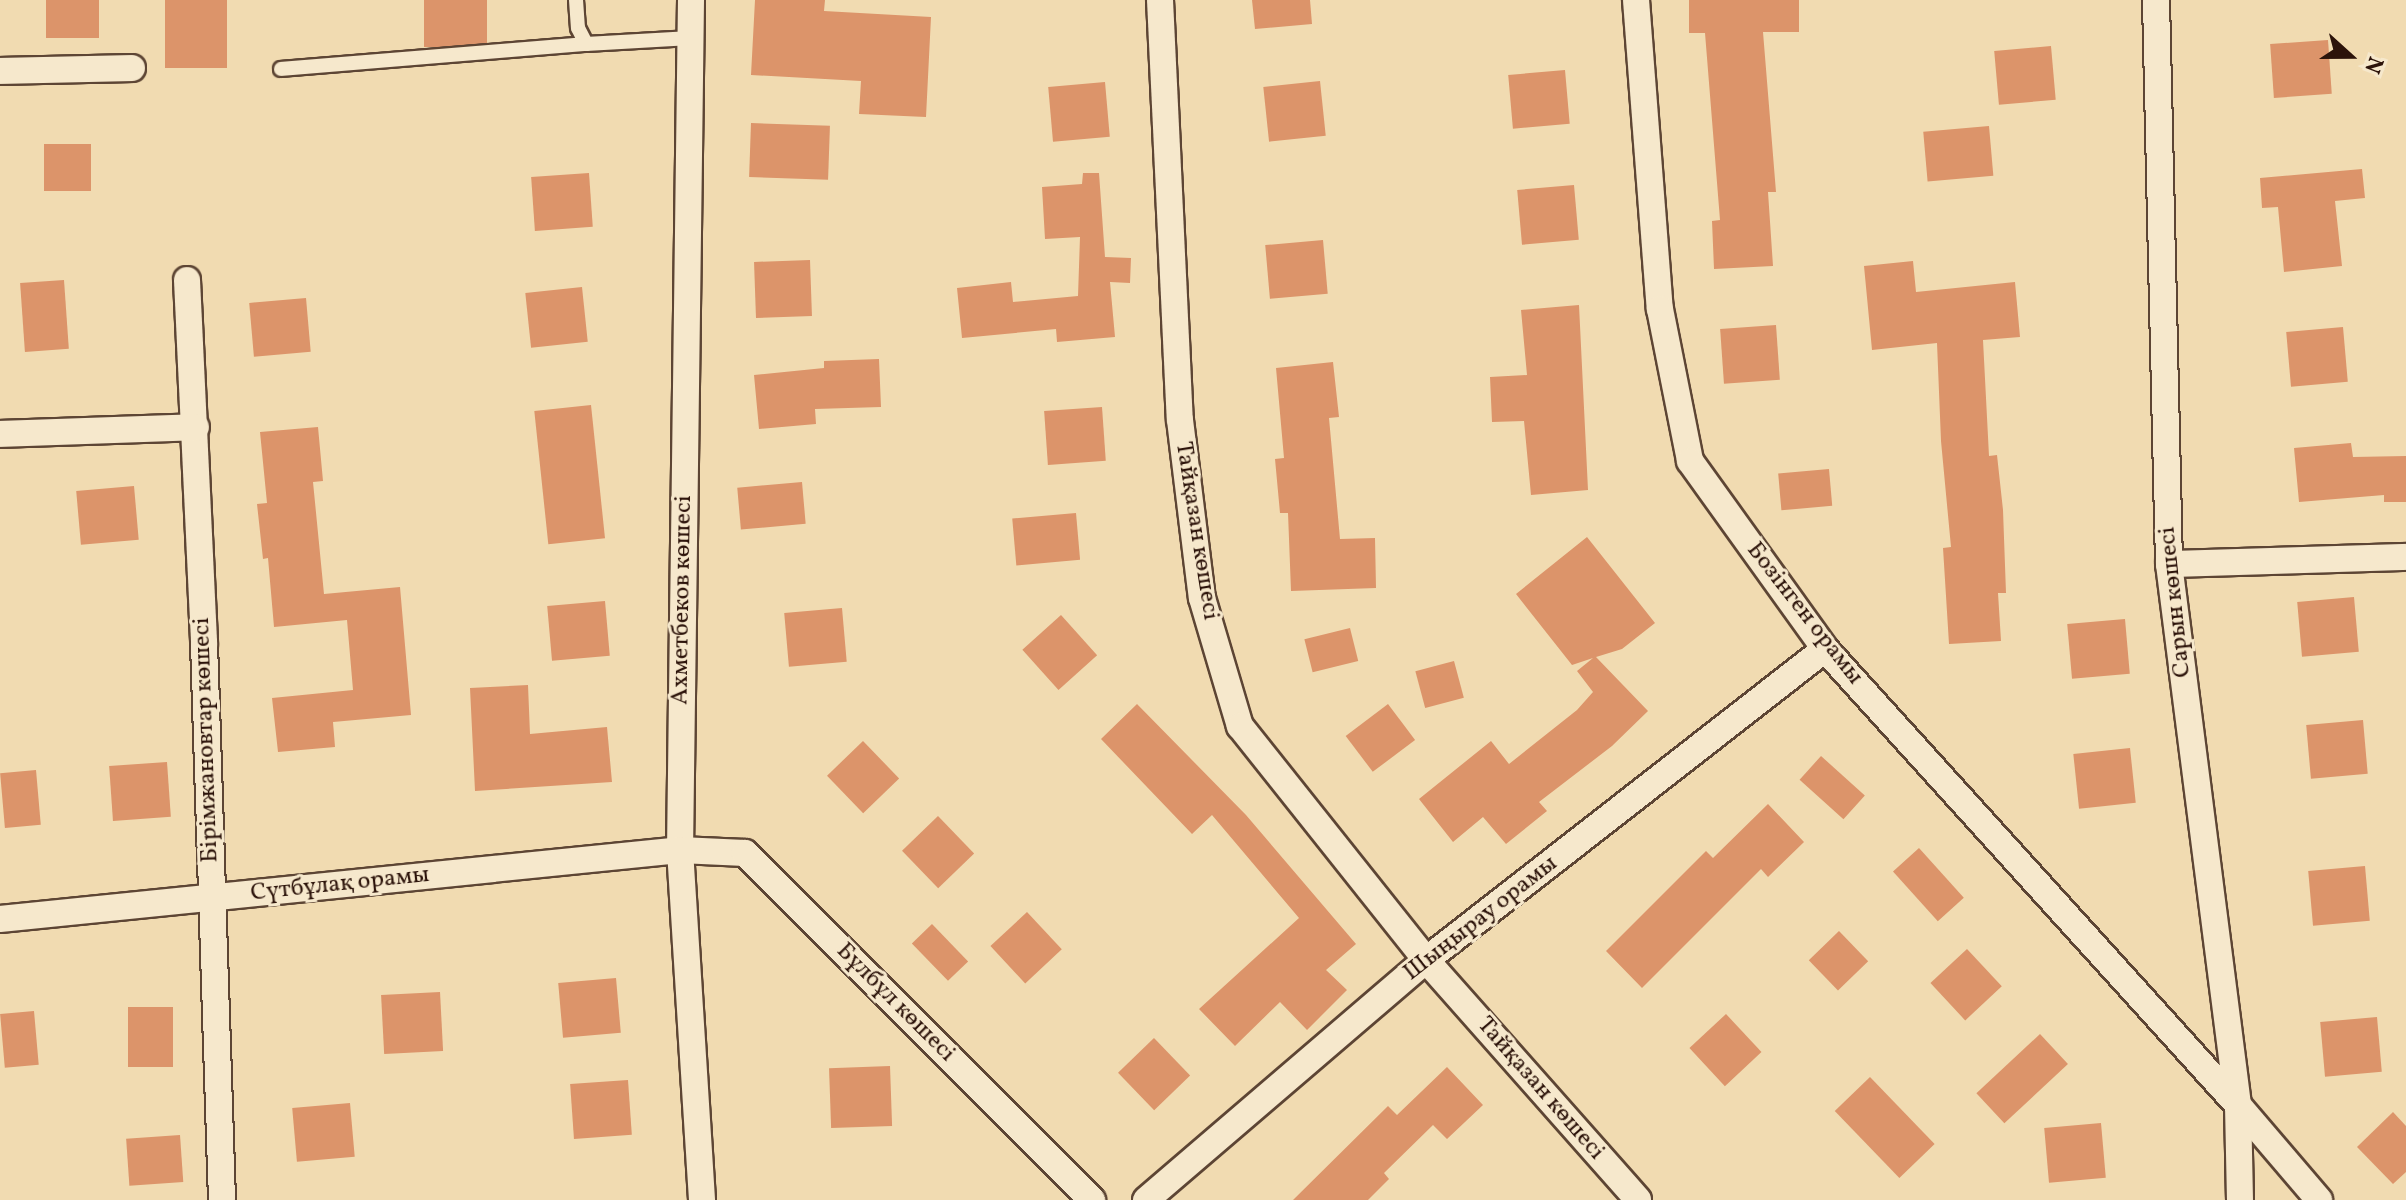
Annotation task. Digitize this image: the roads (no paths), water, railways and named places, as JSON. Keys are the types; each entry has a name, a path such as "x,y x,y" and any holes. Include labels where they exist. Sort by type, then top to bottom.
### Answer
{"street":[{"name":"Ахметбеков көшесі","path":"691,0 680,850 702,1200"},
{"name":"Тайқазан көшесі","path":"1160,0 1180,420 1202,598 1240,726 1426,960 1638,1200"},
{"name":"Бозінген орамы","path":"1636,0 1660,309 1690,461 1825,649 2238,1105 2319,1200"},
{"name":"Сарын көшесі","path":"2156,0 2169,564 2238,1105 2240,1200"},
{"path":"0,71 132,68"},
{"name":"Бірімжановтар көшесі","path":"187,280 196,427 222,1200"},
{"path":"0,434 196,427"},
{"path":"2169,564 2406,557"},
{"name":"Шыңырау орамы","path":"1146,1200 1426,960 1825,649"},
{"name":"Cүтбұлақ орамы","path":"0,919 680,850"},
{"name":"Бұлбұл көшесі","path":"680,850 745,853 1092,1200"}],"lane":[{"path":"576,0 578,28 586,44"},
{"path":"281,69 691,38"}]}
